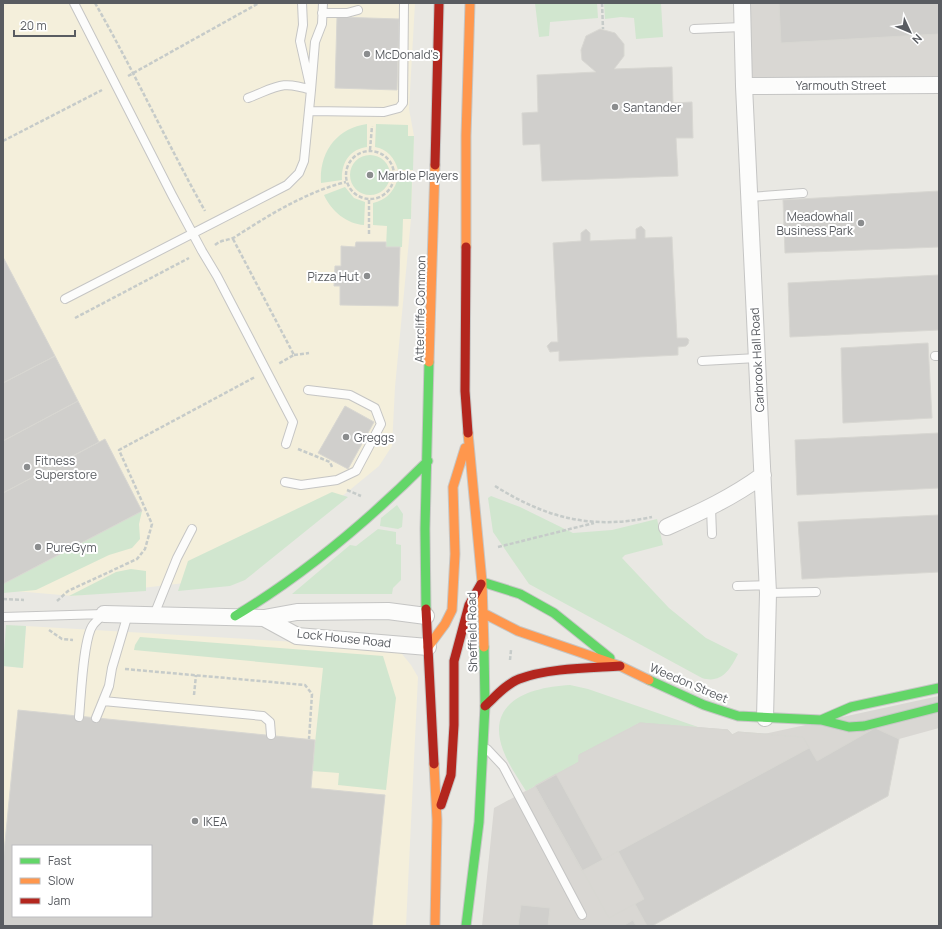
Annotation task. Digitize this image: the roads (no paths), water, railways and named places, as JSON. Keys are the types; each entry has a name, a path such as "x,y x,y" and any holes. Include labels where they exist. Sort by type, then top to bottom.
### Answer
{"main road":[{"name":"Attercliffe Common","path":"426,616 425,568 440,3"},
{"path":"470,3 465,184 465,390 478,552 482,582"},
{"path":"428,647 445,624 452,610 454,596 455,540 453,487 469,437"},
{"path":"235,616 265,599 344,538 397,493 428,460"},
{"path":"425,568 434,579"},
{"name":"Weedon Street","path":"482,582 520,594 554,613 620,666"},
{"name":"Sheffield Road","path":"437,820 451,775 454,725 454,661 467,638 469,605 482,582"},
{"name":"Sheffield Road","path":"466,926 479,822 484,746 485,706 482,582"},
{"name":"Weedon Street","path":"443,587 469,605 518,631 620,666 704,705 738,716 821,720 849,727 864,726 939,707"},
{"path":"426,616 445,624 467,638 484,654"},
{"name":"Sheffield Road","path":"426,616 437,820 435,926"},
{"path":"485,706 501,691 518,679 564,669 620,666"},
{"name":"Weedon Street","path":"821,720 851,707 939,688"}],"street":[{"name":"Carbrook Hall Road","path":"742,3 744,86 768,589 765,718"},
{"name":"Yarmouth Street","path":"744,86 939,85"},
{"path":"667,527 711,508 739,493 763,475"},
{"name":"Lock House Road","path":"104,614 235,616 264,618 297,612 388,611 426,616"},
{"name":"Lock House Road","path":"264,618 297,636 428,647"}],"lane":[{"path":"74,3 202,251 217,276 293,422 286,444"},
{"path":"302,3 303,25 300,41 311,90"},
{"path":"65,299 211,223 276,192 287,185 294,178 304,161 315,42 322,24 323,3"},
{"path":"309,111 384,112 399,108 403,102 404,3"},
{"path":"322,13 347,13 358,10"},
{"path":"694,29 742,26"},
{"path":"248,98 281,85 290,84 311,90"},
{"path":"749,197 804,193"},
{"path":"702,361 757,358"},
{"path":"285,482 301,485 337,480 356,471 381,424 375,408 350,395 308,390"},
{"path":"711,508 712,534"},
{"path":"154,615 177,558 192,530"},
{"path":"737,586 816,592"},
{"path":"3,617 104,614"},
{"path":"79,717 85,661 85,643 92,625 104,614"},
{"path":"96,718 109,686 112,668 128,614"},
{"path":"103,701 263,716 270,722 271,735"},
{"path":"484,746 503,766 582,915"}],"place":[{"name":"McDonald's","path":"367,54"},
{"name":"Santander","path":"615,107"},
{"name":"Marble Players","path":"370,175"},
{"name":"Meadowhall Business Park","path":"861,223"},
{"name":"Pizza Hut","path":"367,276"},
{"name":"Greggs","path":"346,437"},
{"name":"Fitness Superstore","path":"27,467"},
{"name":"PureGym","path":"38,547"},
{"name":"IKEA","path":"195,821"}]}
